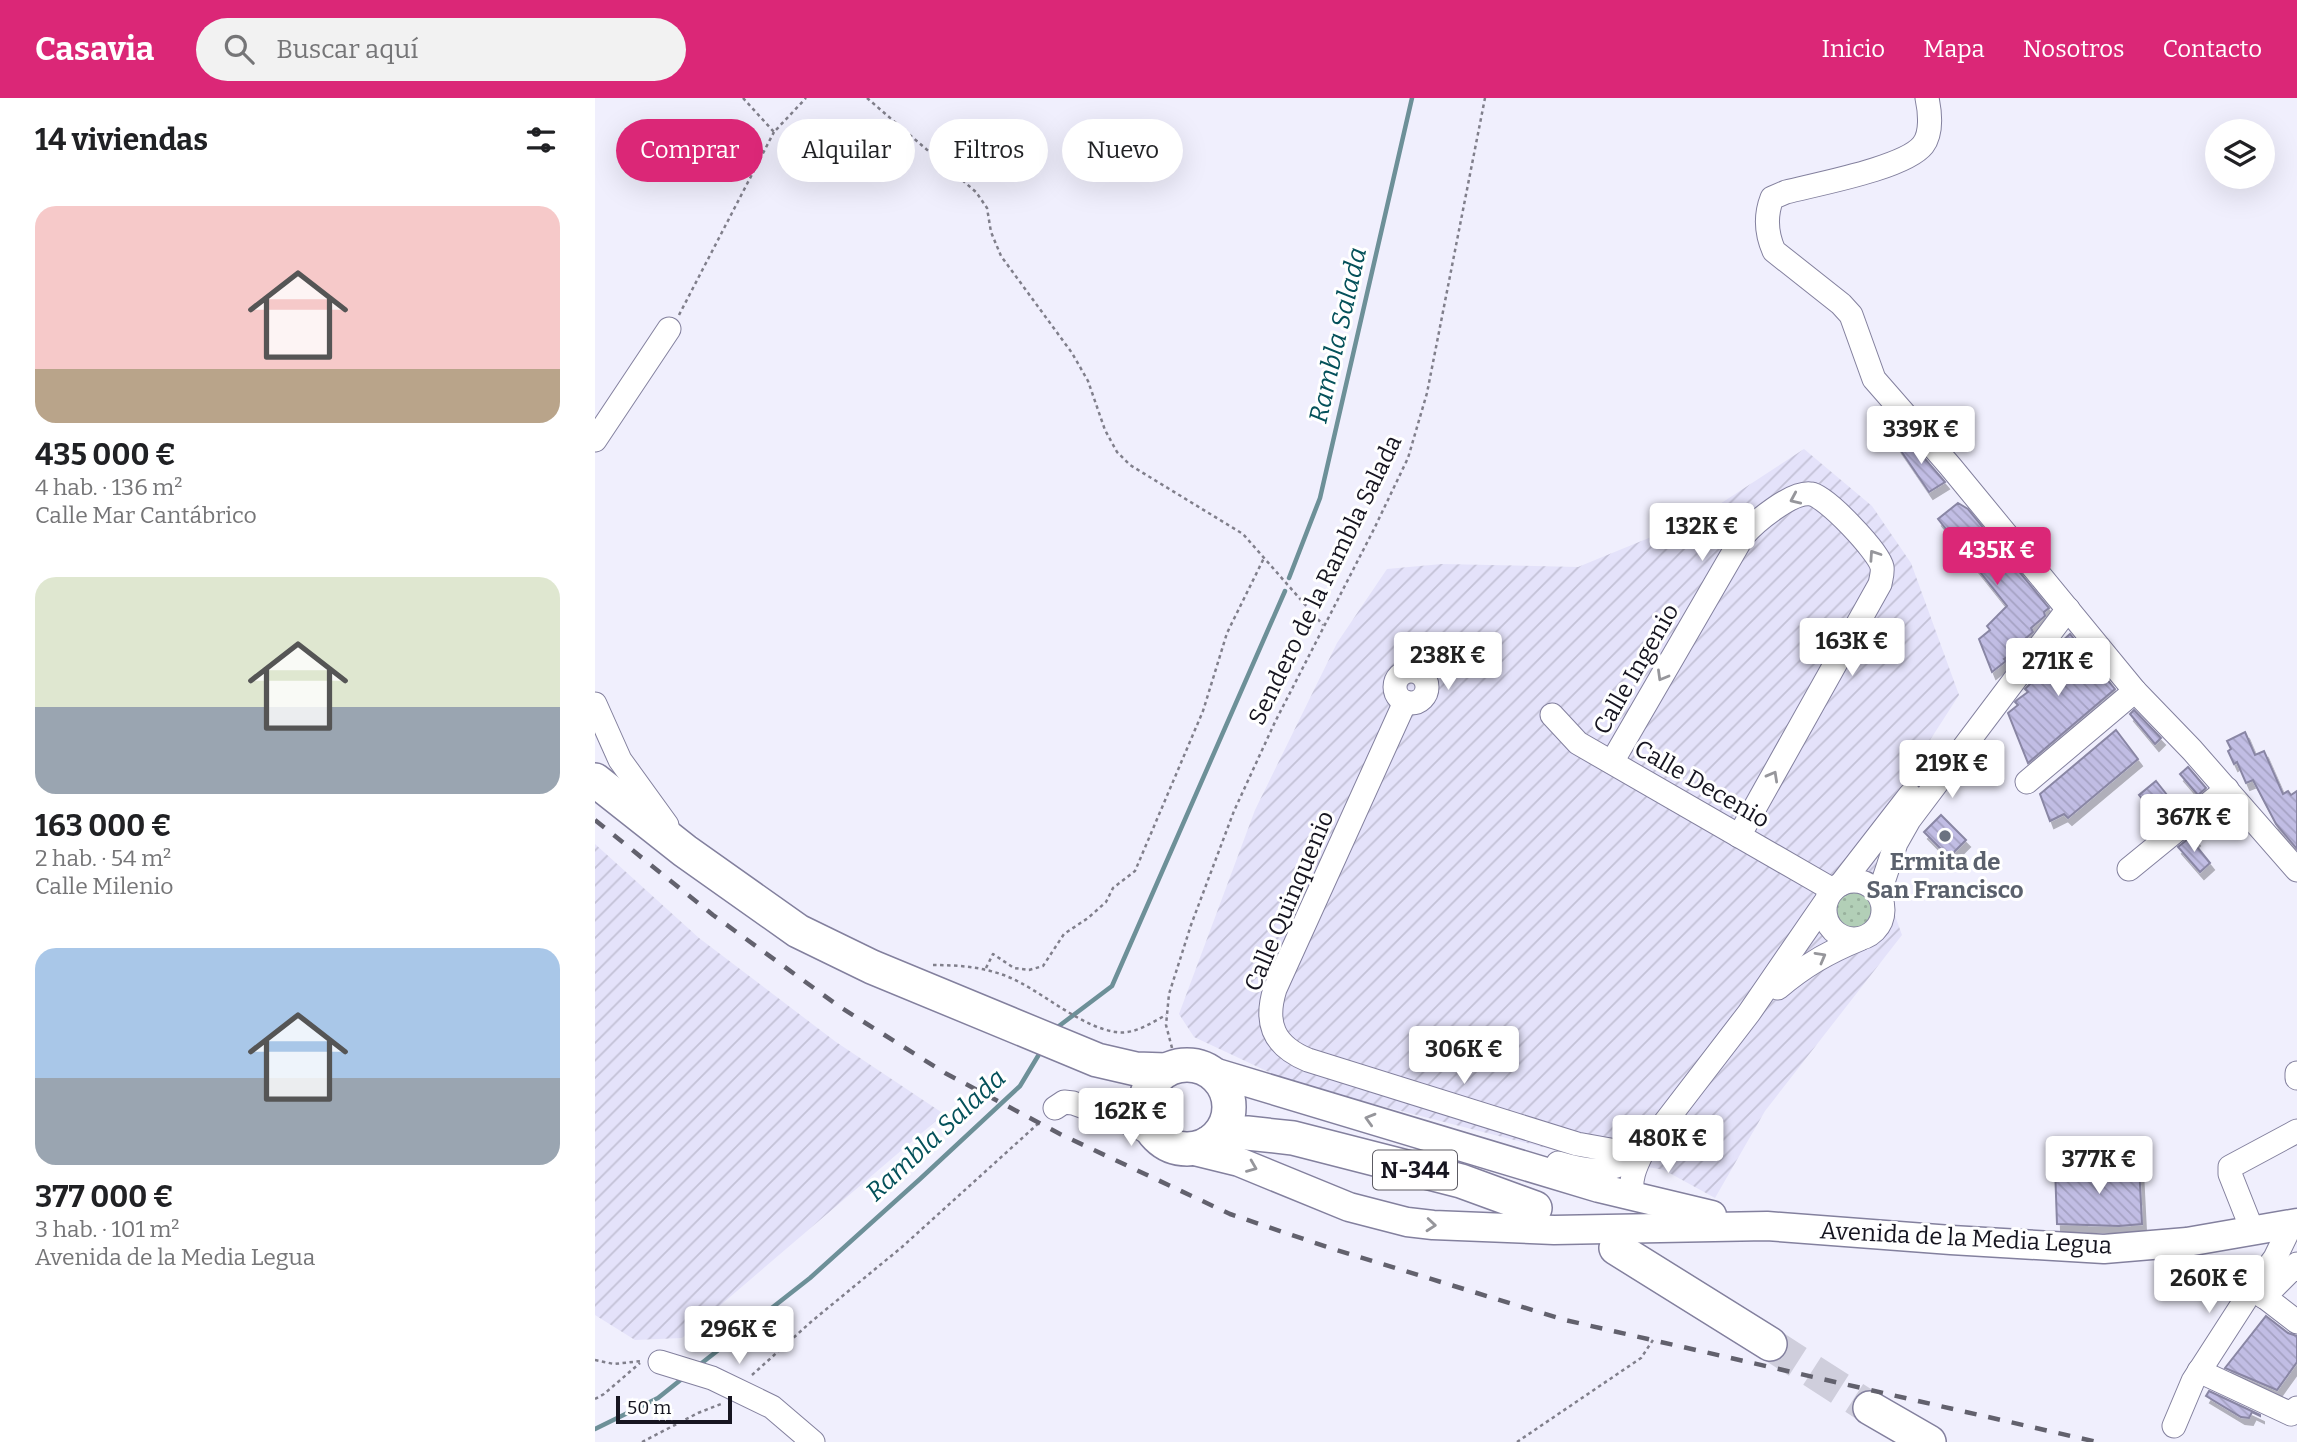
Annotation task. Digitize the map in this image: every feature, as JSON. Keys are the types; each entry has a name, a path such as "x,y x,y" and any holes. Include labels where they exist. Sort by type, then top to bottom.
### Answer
{"highway":[{"path":"595,780 685,851 809,937 863,963 996,1019 1087,1044 1143,1070 1195,1073 1230,1103 1228,1119 1221,1133 1160,1127 1122,1079 1087,1044"},
{"path":"1160,1127 1149,1087 1195,1073"},
{"name":"N-344","path":"1195,1073 1251,1113 1293,1138"},
{"name":"N-344","path":"1160,1127 1293,1138 1461,1181 1535,1208"},
{"path":"1620,1239 1770,1345"},
{"path":"1870,1408 1929,1442"}],"main road":[{"path":"1195,1073 1422,1134 1633,1197 1767,1226"},
{"path":"1160,1127 1230,1159 1342,1204 1407,1222 1554,1230 1620,1239 1767,1226"},
{"path":"1620,1239 1635,1219 1633,1197"},
{"name":"Avenida de la Media Legua","path":"1767,1226 2104,1249 2187,1242 2294,1224"}],"street":[{"path":"1927,98 1930,128 1925,143 1913,154 1891,164 1772,198 1767,212 1769,239 1774,251 1851,315 1874,379 1950,466 2136,691 2227,789 2297,870"},
{"path":"595,440 670,340"},
{"name":"Calle Ingenio","path":"1612,762 1743,536 1754,523 1799,494 1813,494 1825,500 1874,552 1882,568 1880,583 1739,836"},
{"path":"1749,1013 1803,966 1835,949 1869,936 1882,921 1884,912 1879,894 1896,842 1909,820 2068,609"},
{"path":"2027,782 2136,691"},
{"path":"1633,1197 1633,1172 1643,1151 1749,1013 1834,892 1958,736 2002,696"},
{"name":"Calle Quinquenio","path":"1405,702 1275,989 1271,1004 1271,1021 1275,1035 1296,1055 1308,1060 1577,1144 1616,1151 1643,1151"},
{"path":"595,704 620,760 685,851"},
{"name":"Calle Decenio","path":"1552,715 1578,743 1834,892"},
{"path":"2129,869 2227,789"},
{"path":"1860,939 1840,936 1832,930 1827,921 1834,892 1856,880 1865,882 1879,894"},
{"path":"1055,1108 1068,1101 1160,1127"},
{"path":"2253,1232 2230,1174 2230,1167 2297,1131"},
{"path":"1422,1134 1516,1151 1571,1167 1598,1171 1625,1164 1643,1151"},
{"path":"1643,1151 1641,1170 1647,1185 1674,1207"},
{"name":"Avenida de la Media Legua","path":"2174,1426 2193,1381 2258,1293 2294,1224"},
{"name":"Avenida de la Media Legua","path":"2258,1293 2297,1264"},
{"path":"2258,1293 2297,1322"},
{"path":"651,1361 712,1378 772,1406 813,1442"},
{"path":"2199,1371 2291,1414 2297,1408"}],"path":[{"path":"743,98 774,132"},
{"path":"670,340 675,322 774,132 806,98"},
{"path":"867,98 976,192 987,208 991,232 1000,256 1072,353 1088,381 1105,430 1127,463 1243,534 1323,625"},
{"name":"Sendero de la Rambla Salada","path":"1195,1073 1168,1035 1166,1015 1179,957 1234,811 1323,625 1408,458 1427,393 1485,98"},
{"path":"986,968 993,954 1014,968 1029,970 1043,966 1065,934 1089,918 1106,902 1113,888 1135,871 1203,711 1227,633 1264,558"},
{"path":"933,965 986,968 1018,981 1049,999 1087,1044 1115,1032 1131,1032 1166,1015"},
{"path":"642,1442 742,1392 812,1321 902,1247 1055,1108"},
{"path":"1517,1442 1641,1358 1653,1340"},
{"path":"595,1360 614,1364 651,1361"},
{"path":"595,1399 651,1361"}],"shaded area":[{"path":"1804,449 1872,506 1911,563 1959,695 1867,838 1902,935 1765,1111 1715,1198 1664,1170 1546,1148 1292,1083 1194,1037 1179,1014 1255,810 1337,643 1387,569 1442,564 1578,567 1700,517"},
{"path":"595,844 699,938 836,1042 944,1114 682,1338 635,1340 595,1315"}],"green space":[{"path":"1850,885 1867,888 1878,901 1878,918 1867,931 1846,932 1836,928 1830,917 1829,908"}],"building":[{"path":"1907,438 1945,482 1929,492 1897,445"},
{"path":"1958,503 1968,509 2049,608 2044,612 2045,616 2031,628 2033,632 2018,645 2020,649 2004,659 2006,661 1992,672 1979,639 1990,630 1987,626 2007,606 1938,519"},
{"path":"2070,634 2115,689 2028,763 2008,713 2018,705 2015,702 2028,692 2025,689 2037,677 2038,672 2049,664 2046,661"},
{"path":"2134,710 2161,738 2155,744 2130,714"},
{"path":"2116,730 2138,759 2068,818 2064,814 2050,821 2040,794"},
{"path":"2245,732 2255,755 2264,751 2283,794 2288,791 2291,795 2297,791 2297,849 2276,824 2253,780 2246,783 2237,762 2234,764 2228,751 2231,749 2227,741"},
{"path":"2188,767 2206,788 2198,795 2180,774"},
{"path":"2156,781 2179,810 2162,824 2139,795"},
{"name":"Ermita de San Francisco","path":"1941,815 1966,840 1949,857 1924,832"},
{"path":"2193,835 2196,839 2193,842 2210,863 2200,872 2178,847"},
{"path":"2139,1165 2142,1224 2057,1224 2055,1167 2114,1168"},
{"path":"2266,1316 2288,1333 2297,1336 2297,1362 2277,1390 2225,1368"},
{"path":"2209,1391 2260,1415 2260,1416 2252,1412 2249,1418 2241,1417 2206,1396"}],"waterway":[{"name":"Rambla Salada","path":"1289,578 1320,498 1412,98"},
{"name":"Rambla Salada","path":"1055,1029 1112,986 1285,591"},
{"name":"Rambla Salada","path":"698,1366 810,1278 920,1179 1020,1086 1041,1051"},
{"name":"Rambla Salada","path":"595,1429 658,1398 683,1378"}],"tunnel":[{"path":"1770,1344 1870,1408"}],"railway":[{"path":"595,820 713,915 840,1007 945,1073 1062,1135 1230,1214 1330,1248 1565,1320 2097,1442"}],"place":[{"name":"Ermita de San Francisco","path":"1945,836"}]}
